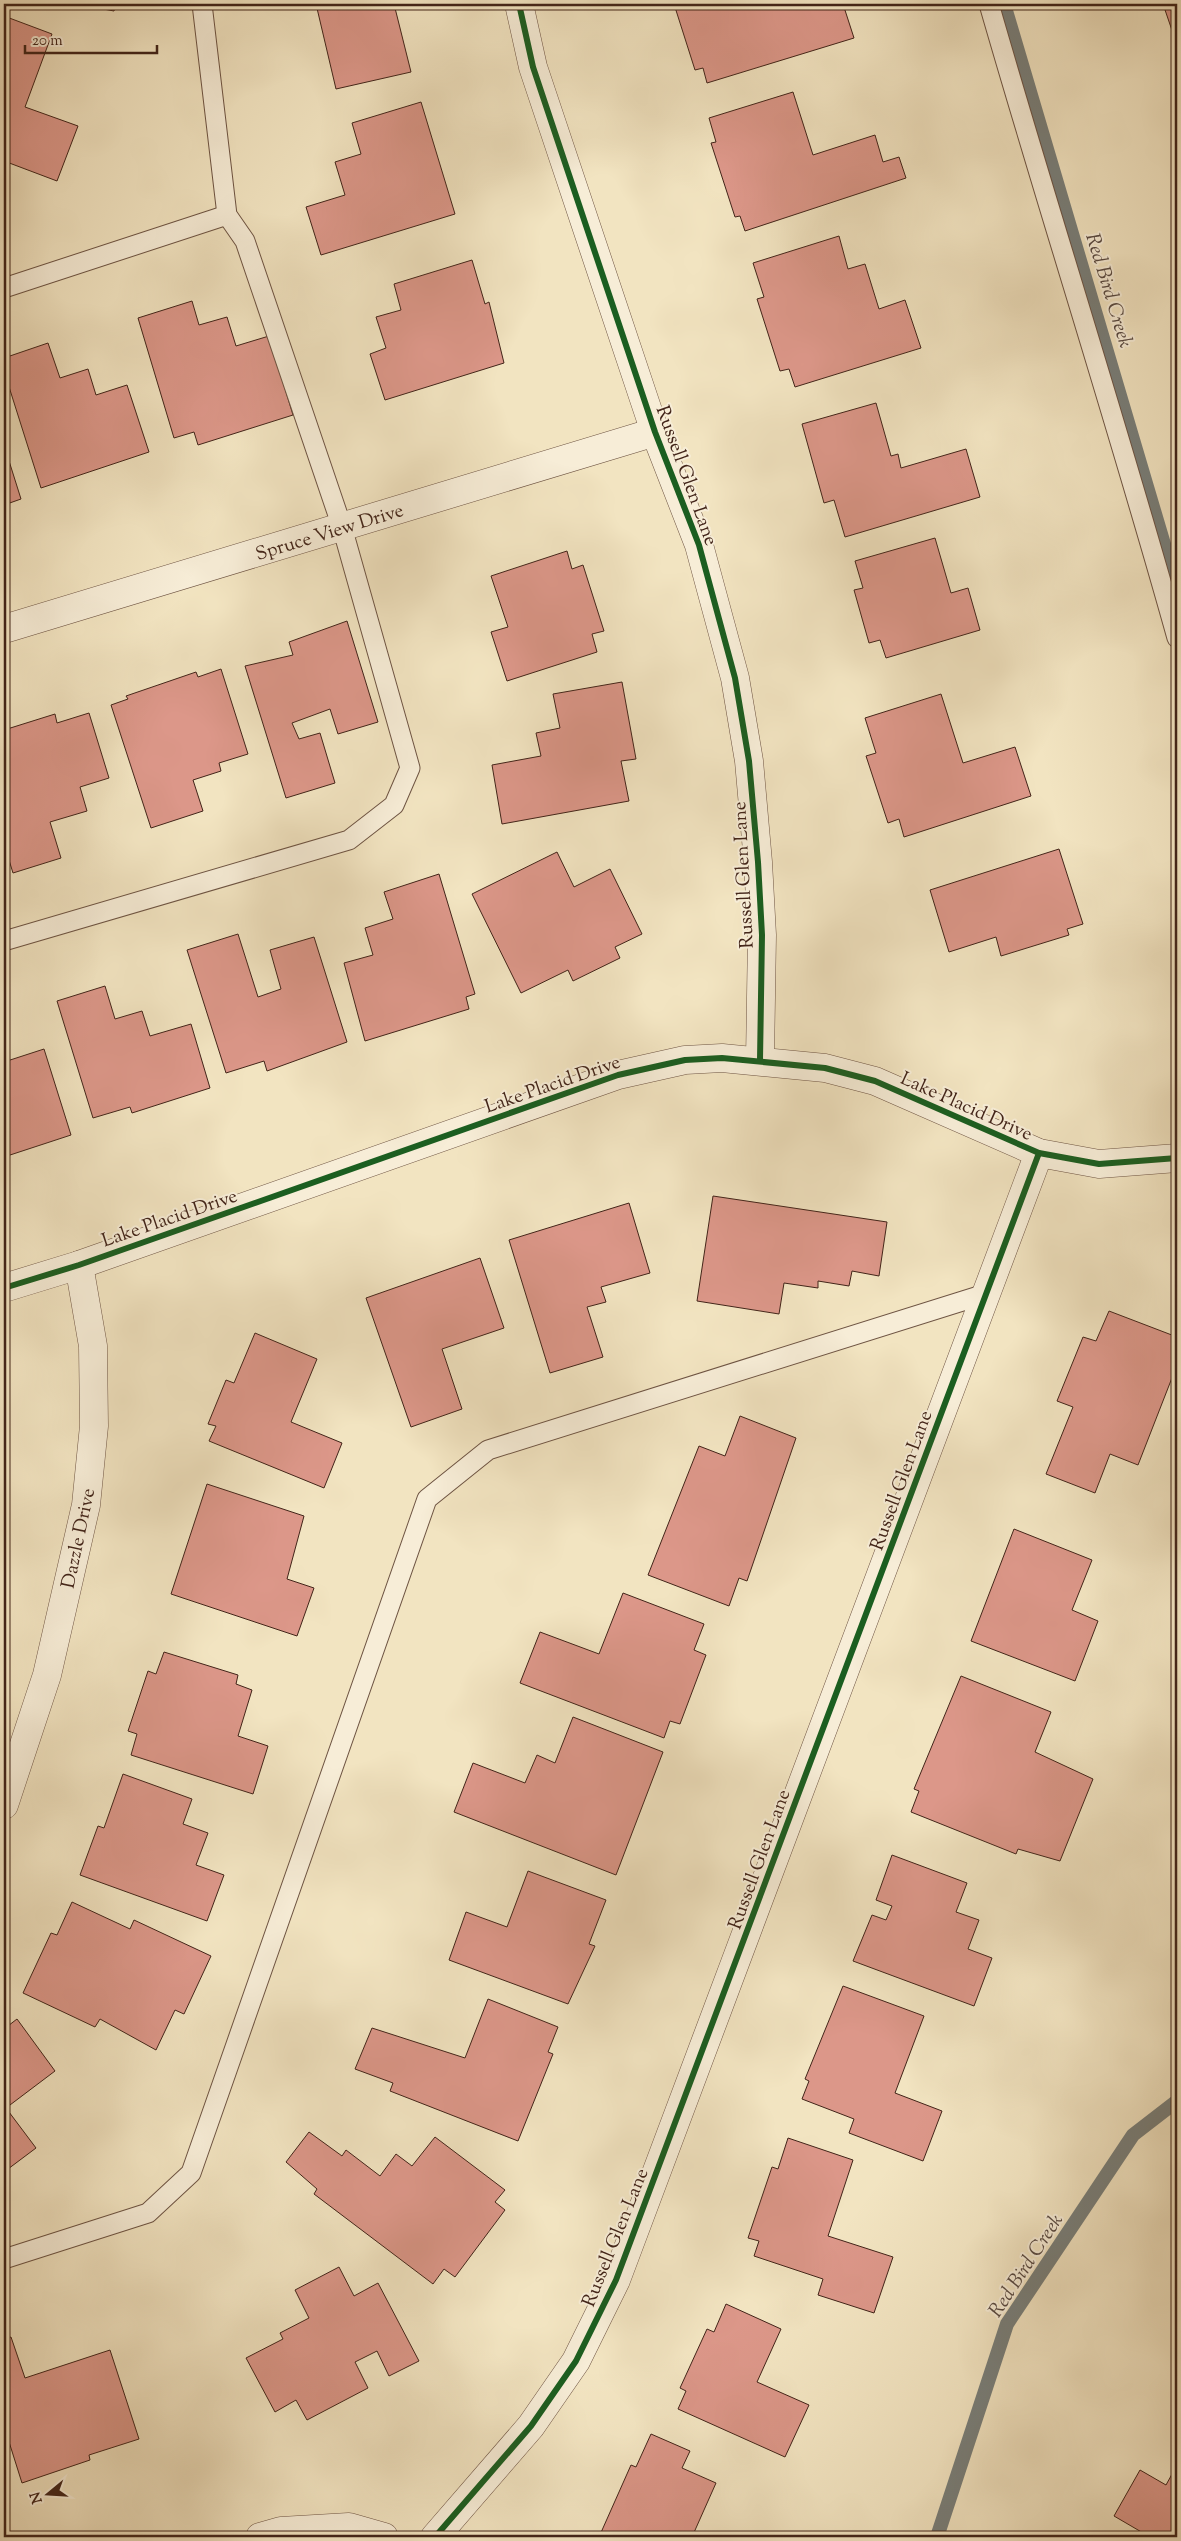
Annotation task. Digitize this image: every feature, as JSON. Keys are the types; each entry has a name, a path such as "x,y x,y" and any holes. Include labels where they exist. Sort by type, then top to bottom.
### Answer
{"street":[{"name":"Russell Glen Lane","path":"520,4 533,67 655,432 699,545 738,696 749,761 758,862 762,935 760,1060"},
{"name":"Spruce View Drive","path":"4,629 655,432"},
{"name":"Lake Placid Drive","path":"4,1288 79,1265 618,1074 685,1060 722,1058 760,1060 825,1068 875,1081 1039,1153 1099,1164 1177,1158"},
{"name":"Russell Glen Lane","path":"435,2537 531,2426 576,2361 616,2280 1039,1153"},
{"name":"Dazzle Drive","path":"4,1805 47,1675 86,1505 94,1426 93,1346 79,1265"},
{"path":"260,2537 281,2531 349,2527 384,2537"}],"lane":[{"path":"4,941 349,840 394,805 410,768 342,527 245,241 227,215 202,4"},
{"path":"989,4 1073,289 1135,489 1177,638"},
{"path":"4,288 227,215"},
{"path":"4,2259 148,2213 191,2173 427,1499 488,1450 985,1294"}],"building":[{"path":"77,4 116,4 114,11"},
{"path":"316,4 394,4 411,72 336,89"},
{"path":"674,4 843,4 854,38 707,83 703,68 695,70"},
{"path":"1163,4 1177,4 1177,45"},
{"path":"4,16 52,34 25,107 78,126 57,181 4,161"},
{"path":"793,92 813,155 875,135 883,162 899,157 906,178 745,231 740,216 735,217 711,143 716,142 709,118"},
{"path":"421,102 455,214 321,255 306,207 345,195 335,162 361,154 352,123"},
{"path":"839,236 848,269 865,264 879,309 905,300 921,348 795,387 789,369 780,371 757,299 764,297 753,263"},
{"path":"472,260 485,304 489,302 504,363 385,400 370,354 386,348 376,317 401,310 394,284"},
{"path":"192,301 199,325 227,317 236,346 269,336 293,415 198,445 194,432 174,438 138,318"},
{"path":"48,343 60,378 88,369 96,395 127,385 149,452 41,488 4,371 4,358"},
{"path":"876,403 891,456 898,454 901,468 966,449 980,497 845,537 834,500 824,503 802,424"},
{"path":"4,445 21,499 4,505"},
{"path":"935,538 951,593 968,588 980,630 886,658 880,640 869,643 854,590 863,588 855,561"},
{"path":"567,551 572,569 583,565 604,631 592,634 597,652 507,681 491,632 508,627 491,576"},
{"path":"347,621 378,722 338,734 330,709 292,723 299,739 320,733 335,783 286,798 245,666 293,655 289,642"},
{"path":"221,669 248,754 219,763 221,771 193,780 203,811 151,828 111,705 128,699 126,696 196,672 198,677"},
{"path":"622,682 636,759 621,761 629,801 502,824 492,765 541,756 536,733 560,728 553,694"},
{"path":"941,694 963,763 1015,747 1031,796 904,837 899,819 888,823 866,756 876,753 865,718"},
{"path":"89,713 109,778 80,787 87,811 50,822 61,858 13,873 4,844 4,730 55,714 57,723"},
{"path":"1059,849 1083,924 1067,929 1069,935 1001,956 996,937 949,952 930,890"},
{"path":"557,852 574,887 610,869 642,934 615,947 620,958 573,981 568,970 521,993 472,894"},
{"path":"439,874 475,994 466,997 469,1009 365,1041 344,963 373,955 365,928 393,919 384,892"},
{"path":"238,934 258,997 281,989 270,950 314,937 347,1042 267,1071 264,1061 226,1073 187,950"},
{"path":"105,986 115,1019 142,1011 150,1036 191,1024 210,1088 132,1113 130,1107 93,1118 57,1001"},
{"path":"44,1049 71,1135 7,1156 4,1151 4,1062"},
{"path":"713,1196 887,1222 879,1276 852,1271 849,1286 818,1281 818,1288 784,1283 779,1314 697,1301"},
{"path":"629,1203 650,1273 601,1287 606,1302 587,1307 603,1357 550,1373 509,1240"},
{"path":"480,1258 504,1328 442,1349 462,1409 411,1427 366,1298"},
{"path":"1109,1311 1177,1337 1177,1365 1138,1465 1110,1454 1095,1493 1046,1474 1073,1407 1057,1401 1083,1337 1096,1341"},
{"path":"255,1333 317,1359 291,1422 342,1443 324,1488 209,1441 216,1426 208,1424 226,1380 234,1383"},
{"path":"740,1416 796,1438 747,1581 739,1578 729,1606 648,1575 699,1446 725,1456"},
{"path":"207,1484 304,1516 287,1579 314,1588 297,1636 171,1594"},
{"path":"1014,1529 1092,1560 1072,1610 1098,1621 1075,1681 971,1641"},
{"path":"623,1593 704,1624 694,1650 706,1655 680,1724 670,1721 664,1738 520,1683 540,1632 599,1654"},
{"path":"164,1652 238,1675 236,1684 252,1690 238,1736 268,1746 253,1794 131,1755 137,1734 128,1731 148,1671 156,1674"},
{"path":"961,1676 1051,1712 1035,1752 1093,1779 1060,1861 1018,1849 1016,1854 911,1812 919,1791 914,1789"},
{"path":"573,1717 663,1752 616,1875 454,1812 473,1763 525,1783 537,1755 555,1763"},
{"path":"123,1774 192,1799 183,1824 208,1833 196,1865 224,1875 207,1921 80,1875 98,1826 104,1828"},
{"path":"892,1855 967,1883 956,1912 979,1920 968,1949 992,1958 974,2006 853,1961 872,1915 886,1920 892,1906 876,1900"},
{"path":"528,1871 606,1900 589,1944 595,1946 568,2004 449,1960 466,1912 507,1927"},
{"path":"72,1902 130,1929 134,1920 211,1956 184,2014 175,2010 156,2050 100,2019 95,2027 23,1993 51,1933 57,1935"},
{"path":"843,1986 924,2016 895,2093 942,2111 923,2161 849,2133 854,2119 802,2099 809,2081 805,2079"},
{"path":"488,1999 558,2027 548,2052 553,2054 518,2141 390,2091 393,2083 355,2069 372,2028 465,2058"},
{"path":"17,2019 55,2071 6,2108 36,2148 4,2172 4,2029"},
{"path":"309,2132 342,2156 346,2150 380,2176 396,2154 412,2166 435,2137 505,2190 495,2202 505,2210 455,2277 444,2269 433,2284 314,2194 317,2189 286,2162"},
{"path":"788,2138 853,2160 828,2236 893,2257 874,2313 818,2295 823,2279 754,2256 759,2241 748,2238 772,2167 778,2169"},
{"path":"339,2267 354,2296 378,2283 419,2361 389,2376 377,2351 355,2362 368,2388 307,2420 296,2400 275,2412 246,2358 283,2339 280,2333 309,2318 295,2290"},
{"path":"726,2304 781,2329 757,2382 809,2405 785,2457 678,2409 686,2391 680,2388 707,2329 714,2332"},
{"path":"11,2337 25,2378 110,2350 139,2439 89,2455 90,2460 22,2483 4,2426 4,2339"},
{"path":"651,2434 690,2451 682,2468 716,2483 692,2537 599,2537 631,2465 636,2467"},
{"path":"1177,2465 1177,2537 1150,2537 1114,2516 1140,2470 1166,2485"}],"waterway":[{"name":"Red Bird Creek","path":"1004,4 1177,588"},
{"name":"Red Bird Creek","path":"937,2537 1007,2324 1133,2135 1177,2101"}],"cycle path":[{"path":"519,4 533,67 655,432 699,545 735,678 749,761 758,862 762,935 760,1060"},
{"path":"4,1288 79,1265 618,1075 685,1060 722,1058 825,1068 875,1081 1039,1153 1099,1164 1177,1158"},
{"path":"435,2537 531,2426 576,2361 616,2280 1039,1153"}]}
